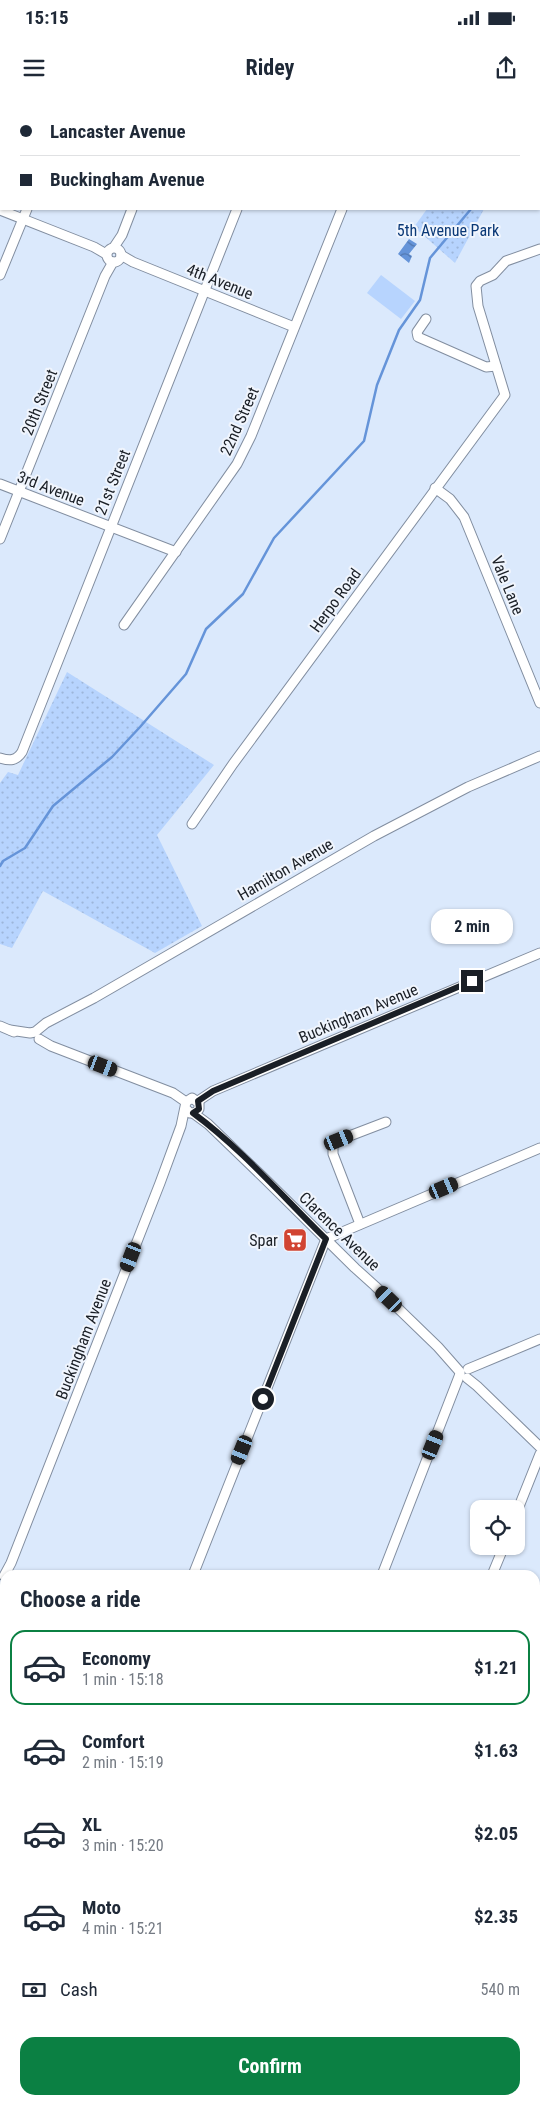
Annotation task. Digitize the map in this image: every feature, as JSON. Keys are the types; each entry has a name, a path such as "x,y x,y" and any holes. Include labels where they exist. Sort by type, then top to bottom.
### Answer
{"street":[{"name":"4th Avenue","path":"0,210 294,327"},
{"path":"0,275 27,210"},
{"name":"20th Street","path":"0,539 132,210"},
{"name":"21st Street","path":"0,758 10,761 22,752 237,210"},
{"name":"22nd Street","path":"124,625 237,464 342,210"},
{"path":"426,319 417,332 419,338 486,367 496,366 478,306 477,284 493,274 506,261 540,249"},
{"name":"Herpo Road","path":"192,824 233,764 504,395 496,366"},
{"name":"3rd Avenue","path":"0,484 176,552"},
{"name":"Vale Lane","path":"435,488 450,499 464,517 540,704"},
{"name":"Hamilton Avenue","path":"34,1037 52,1021 391,826 468,787 540,756"},
{"name":"Buckingham Avenue","path":"8,1570 181,1126 193,1106 215,1090 540,953"},
{"name":"Clarence Avenue","path":"0,1026 34,1037 51,1046 173,1093 193,1106 208,1124 540,1447"},
{"path":"360,1224 333,1154 333,1145 339,1140 386,1122"},
{"path":"195,1570 326,1239 540,1148"},
{"path":"384,1570 453,1394 465,1374 480,1365 540,1339"},
{"path":"522,1500 540,1454"},
{"path":"494,1570 500,1555"}],"green space":[{"name":"5th Avenue Park","path":"426,210 483,210 455,263 414,227"},
{"path":"381,275 415,301 401,319 367,293"},
{"path":"67,672 214,765 157,835 202,926 155,953 43,891 12,948 0,944 0,783 8,772 18,775"}],"water":[{"path":"409,239 417,244 409,254 412,256 409,263 398,254"}],"waterway":[{"path":"0,866 3,861 25,848 53,806 112,757 186,674 206,629 243,594 274,538 364,441 377,385 399,330 420,300 430,258 470,210"}],"place":[{"name":"Spar","path":"295,1240"}],"route":[{"path":"263,1399 326,1239 265,1178 208,1124 193,1113 199,1109 198,1101 213,1091 472,981"}]}
